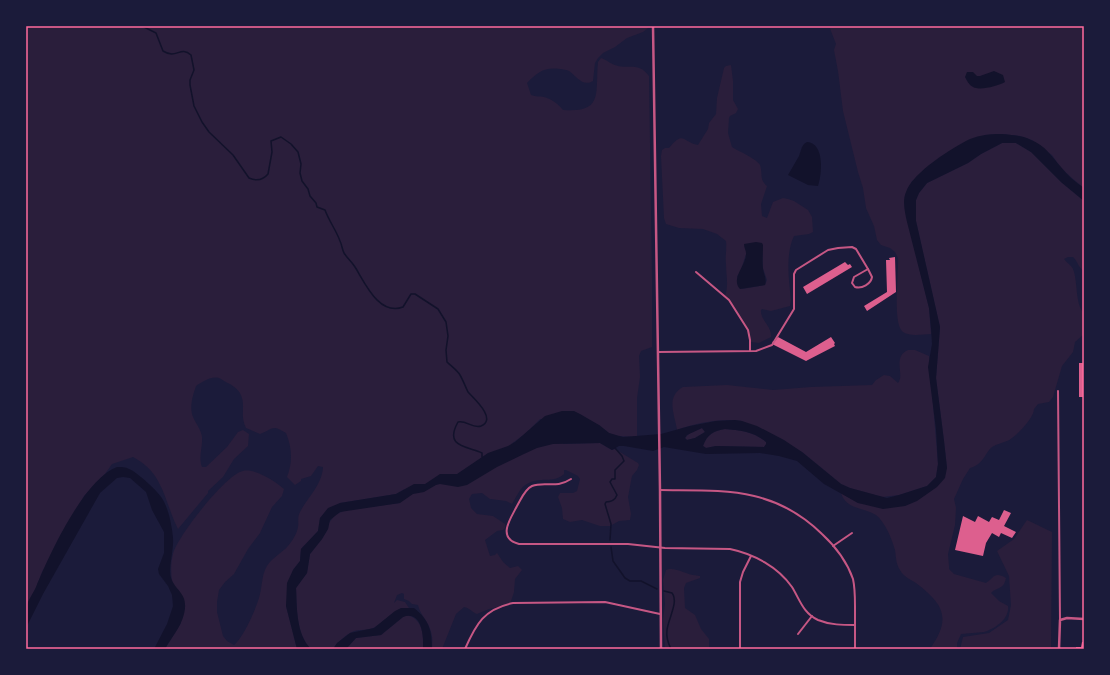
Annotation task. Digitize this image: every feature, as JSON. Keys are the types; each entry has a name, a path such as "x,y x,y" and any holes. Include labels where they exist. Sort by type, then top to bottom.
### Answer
{"street":[{"path":"653,26 661,649"},
{"path":"658,352 762,350 772,345 792,312 794,305 794,274 796,270 828,250 838,248 856,249 868,269 872,277 871,282 861,287 855,287 853,284 853,279 856,275 868,269"},
{"path":"696,272 729,300 748,330 750,351"},
{"path":"1058,391 1059,649"},
{"path":"572,479 559,485 535,485 528,489 507,525 509,539 519,544 628,544 660,547 730,549 768,564 780,573 791,587 800,604 812,616 830,624 855,625"},
{"path":"660,490 730,491 763,498 800,516 818,530 833,546 845,563 852,579 854,590 856,649"},
{"path":"833,546 852,533"},
{"path":"740,649 740,582 751,556"},
{"path":"465,649 474,628 482,618 499,607 513,603 605,602 660,614"},
{"path":"798,634 812,616"},
{"path":"1060,620 1066,618 1084,619"}],"shaded area":[{"path":"26,26 648,26 648,28 643,32 627,38 615,47 603,53 595,63 593,81 589,83 583,82 564,69 550,69 542,71 527,83 531,95 550,99 563,110 576,110 585,108 595,99 598,62 601,58 620,66 637,67 645,71 649,76 652,347 641,351 639,356 640,377 637,398 637,437 617,436 609,433 599,425 540,419 525,434 511,444 563,436 563,444 600,443 612,450 615,449 638,463 639,465 637,470 632,476 628,497 631,514 630,520 619,521 610,526 600,526 582,520 570,522 563,519 562,508 558,497 560,493 573,493 577,491 580,479 578,476 566,470 564,470 564,474 555,479 537,480 525,485 520,490 512,504 506,501 490,499 482,493 472,494 469,499 471,508 477,514 493,516 505,524 505,528 503,530 497,531 485,540 490,556 497,553 503,562 510,568 518,566 522,570 515,579 514,592 510,604 489,609 477,614 464,607 456,614 442,649 432,649 432,636 430,628 418,605 412,604 404,599 404,594 402,593 397,595 394,603 397,600 405,602 409,608 395,612 373,628 351,632 333,649 311,649 302,636 298,620 296,588 307,573 310,554 322,539 328,529 329,523 335,515 346,510 400,503 405,489 396,494 340,503 320,518 318,531 301,549 300,561 293,570 286,606 297,649 165,649 181,623 173,588 171,571 173,554 183,534 214,494 235,475 243,471 253,471 259,473 284,489 282,496 272,507 260,533 248,549 234,574 219,590 217,612 223,636 227,641 234,645 246,629 253,614 261,591 263,576 267,566 288,546 294,537 297,530 299,514 320,480 322,473 323,467 318,466 311,476 301,479 301,481 295,485 287,477 291,455 290,444 286,433 273,428 260,434 246,428 243,419 243,402 239,392 232,385 220,379 213,378 196,386 191,409 194,420 201,431 202,441 200,460 202,467 206,467 227,447 238,432 243,430 249,434 248,446 234,459 223,477 208,491 208,493 178,529 162,488 151,471 133,457 112,464 105,474 84,496 42,572 26,607"},
{"path":"829,26 1084,26 1084,188 1061,168 1052,155 1032,140 1020,136 1001,134 985,135 911,182 919,267 929,308 931,334 906,334 900,327 897,309 898,258 895,252 890,248 881,245 877,240 874,226 866,208 863,188 843,111 834,50 836,44"},
{"path":"731,65 733,100 738,109 736,113 729,118 728,133 732,147 760,165 762,179 767,186 761,204 762,216 767,218 773,202 783,198 794,201 808,210 812,217 813,232 794,236 789,251 788,268 791,300 790,306 771,311 761,310 762,317 770,330 771,337 759,343 751,342 748,330 725,296 727,284 726,241 717,234 703,229 679,228 666,224 664,218 662,150 669,148 681,138 698,145 708,129 709,123 716,114 717,98 724,68","holes":["762,243 763,268 767,280 765,285 742,289 737,276 740,273 746,251"]},
{"path":"994,71 1003,75 1005,82 989,88 973,87 965,77 967,72 973,72 977,76 980,76"},
{"path":"1001,134 1024,137 1040,145 1074,181 1084,188 1084,201 1061,182 1031,152 1016,143 1002,143 968,163 927,183 919,193 916,200 916,221 940,327 936,378 947,468 945,478 937,487 917,501 905,506 883,509 858,503 824,484 797,461 779,456 760,453 706,454 664,447 653,451 619,446 612,450 600,443 553,444 537,448 497,467 467,485 458,487 440,484 436,485 424,492 413,494 400,503 340,512 330,520 328,529 310,554 307,573 296,588 298,620 302,636 311,649 297,649 286,606 287,583 293,570 300,561 301,549 318,531 320,518 328,508 340,503 396,494 414,484 425,484 440,474 457,474 488,453 515,442 545,416 562,411 574,411 599,425 609,433 623,437 661,434 716,421 742,421 757,426 784,440 802,452 841,484 850,488 887,498 927,486 936,477 938,464 936,429 928,367 932,344 931,328 929,308 905,215 905,196 910,184 916,177 934,161 953,148 970,139 981,136","holes":["702,428 705,432 695,438 687,440 685,438 687,435","725,429 752,434 762,439 766,442 766,444 764,447 716,446 706,448 703,446 711,434"]},
{"path":"807,142 813,144 817,148 821,160 818,186 808,185 788,175 799,156 802,147"},
{"path":"1002,143 1016,143 1031,152 1061,182 1084,201 1084,271 1080,268 1073,257 1064,259 1075,274 1079,304 1084,313 1084,334 1075,342 1073,352 1062,366 1053,397 1049,402 1038,404 1028,422 1015,436 992,447 978,464 970,468 954,499 956,508 955,525 948,554 949,569 954,574 986,583 997,575 1006,578 1000,588 991,593 999,601 1008,606 1008,611 1004,619 997,626 988,631 961,634 957,643 957,649 930,649 941,629 942,613 939,606 926,591 901,572 896,560 895,550 890,536 879,518 871,512 851,505 843,498 841,493 858,503 905,506 947,468 936,378 940,327 916,221 916,200 919,193 927,183 968,163"},
{"path":"756,242 762,243 763,245 763,271 766,283 765,285 740,289 737,285 737,280 746,258 744,244"},
{"path":"908,350 915,350 929,356 938,464 936,477 927,486 899,495 882,497 850,488 841,484 802,452 742,421 726,420 709,422 677,430 672,407 674,396 677,391 683,387 727,385 773,390 872,385 876,380 884,375 890,376 898,383 900,380 901,357 903,353"},
{"path":"702,428 705,432 695,438 687,440 685,438 690,433"},
{"path":"725,429 752,434 767,444 764,447 716,446 706,448 703,446 711,434"},
{"path":"117,467 128,468 148,483 161,496 169,514 173,538 170,574 173,583 185,601 185,607 181,623 165,649 154,649 167,624 173,606 172,595 168,586 159,574 158,569 164,553 164,532 152,510 146,492 130,478 117,478 100,493 43,594 26,628 25,609 69,520 92,486 105,474"},
{"path":"1027,520 1052,532 1051,649 960,649 963,637 989,633 1008,620 1011,605 1009,576 997,551 1014,539"},
{"path":"669,569 700,576 700,578 686,583 684,588 685,608 695,615 701,629 709,639 709,649 665,649 663,620 665,604 663,580 666,570"},
{"path":"401,608 414,608 423,617 429,626 432,649 423,649 422,632 418,621 414,617 409,616 403,617 381,635 356,638 346,649 333,649 337,643 350,633 374,628"},
{"path":"407,615 416,620 419,624 423,634 423,649 346,649 356,638 381,635"}],"building":[{"path":"895,257 896,292 867,311 864,306 887,292 886,260 890,260 889,258"},
{"path":"845,262 848,265 850,264 852,267 807,294 803,287"},
{"path":"778,337 806,352 831,337 835,343 835,346 806,361 772,344"},
{"path":"1079,363 1084,363 1084,397 1079,397"},
{"path":"1004,510 1011,513 1004,526 1016,532 1012,538 1001,533 999,537 992,533 986,543 983,556 955,550 963,516 975,522 978,516 989,522 992,517 999,520"},
{"path":"1082,642 1084,642 1084,649 1076,649 1076,647 1081,647"}],"waterway":[{"path":"142,26 156,33 163,51 172,54 184,51 191,55 194,70 190,80 190,85 194,106 209,132 233,155 249,178 264,178 268,174 272,152 271,141 281,137 291,144 298,152 301,164 300,173 302,181 308,189 310,196 316,203 317,207 325,210 341,242 344,253 354,265 368,289 380,303 394,309 403,307 411,294 415,294 438,309 446,322 448,336 446,350 447,362 459,373 468,392 482,408 487,418 485,423 478,427 464,422 458,422 454,430 455,441 464,447 482,453 482,457"},
{"path":"610,540 611,524 605,504 606,502 614,499 617,495 610,482 612,479 615,479 615,470 624,461 622,456 615,448"},
{"path":"611,547 613,561 625,578 630,581 641,581 657,589"},
{"path":"664,591 672,593 674,597 674,606 667,633 671,649"}]}
